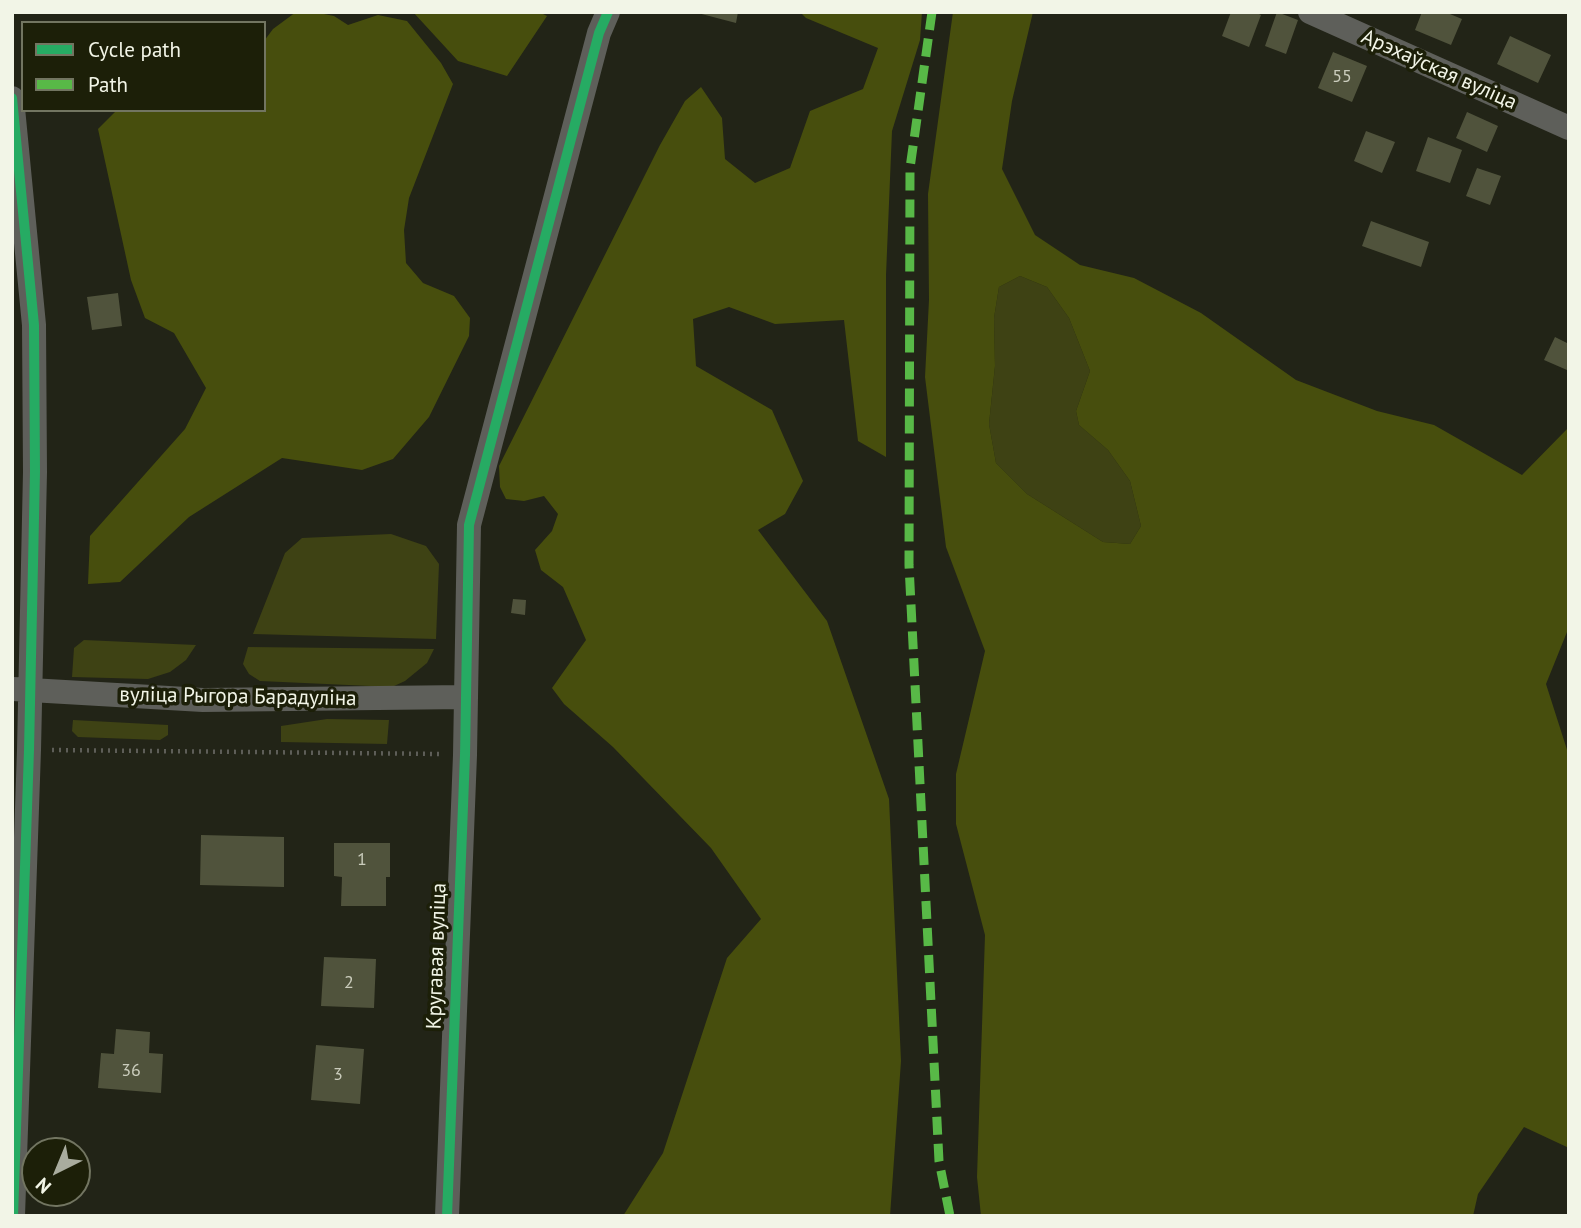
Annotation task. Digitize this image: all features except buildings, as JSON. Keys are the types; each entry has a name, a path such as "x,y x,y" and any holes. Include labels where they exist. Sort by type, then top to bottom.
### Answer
{"street":[{"name":"Кругавая вуліца","path":"447,1216 465,755 468,526 599,33 608,12"},
{"name":"Арэхаўская вуліца","path":"1310,12 1569,128"},
{"path":"12,98 34,325 35,472 21,689 29,750 13,1216"},
{"name":"вуліца Рыгора Барадуліна","path":"21,689 203,700 465,697"}],"path":[{"path":"29,750 465,755"}],"green space":[{"path":"296,12 334,16 348,25 378,15 407,21 441,63 453,84 409,198 404,230 406,263 423,283 454,296 470,318 469,336 429,417 393,459 362,470 282,458 189,517 120,582 88,584 90,536 185,429 206,388 174,333 145,318 131,280 98,129 115,112 266,112 266,38 273,29"},
{"path":"413,12 539,12 547,16 507,76 458,61"},
{"path":"800,12 922,12 920,40 892,131 886,275 886,457 858,441 844,320 775,324 729,307 693,319 696,366 772,410 803,481 785,514 758,530 827,621 889,799 901,1061 890,1216 623,1216 663,1153 727,958 761,919 711,848 613,747 564,704 552,688 586,640 563,587 541,570 535,550 552,531 558,514 544,496 524,501 506,499 500,487 499,466 660,145 685,101 701,87 722,118 725,159 755,183 790,168 810,111 863,89 878,48 806,18"},
{"path":"953,12 1033,12 1012,101 1002,169 1035,235 1080,265 1134,278 1201,313 1296,380 1377,411 1434,425 1522,475 1569,427 1569,627 1546,684 1569,756 1569,1148 1524,1127 1478,1194 1473,1216 981,1216 977,1177 985,935 956,824 956,774 985,651 946,547 925,377 929,300 928,194","holes":["1020,276 1047,287 1069,318 1090,371 1076,411 1079,425 1108,450 1130,481 1141,526 1130,544 1103,542 1027,494 996,463 989,424 995,366 994,318 999,287"]},
{"path":"1020,276 1047,287 1069,318 1090,371 1076,411 1079,425 1108,450 1130,481 1141,526 1130,544 1103,542 1027,494 996,463 989,424 995,366 994,318 999,287"},
{"path":"391,534 426,546 439,564 436,639 253,634 285,553 302,538"},
{"path":"84,640 196,645 186,660 170,672 148,679 72,677 74,648"},
{"path":"248,647 434,649 427,663 405,681 392,687 260,681 249,674 243,664"},
{"path":"327,719 389,720 387,744 281,742 281,726"},
{"path":"73,720 168,725 168,735 160,740 78,737 72,731"}],"marked path":[{"path":"932,12 910,168 909,565 939,1161 950,1216"}],"cycle path":[{"path":"447,1216 465,755 469,525 599,33 608,12"},
{"path":"12,98 34,325 35,472 29,750 13,1216"}]}
